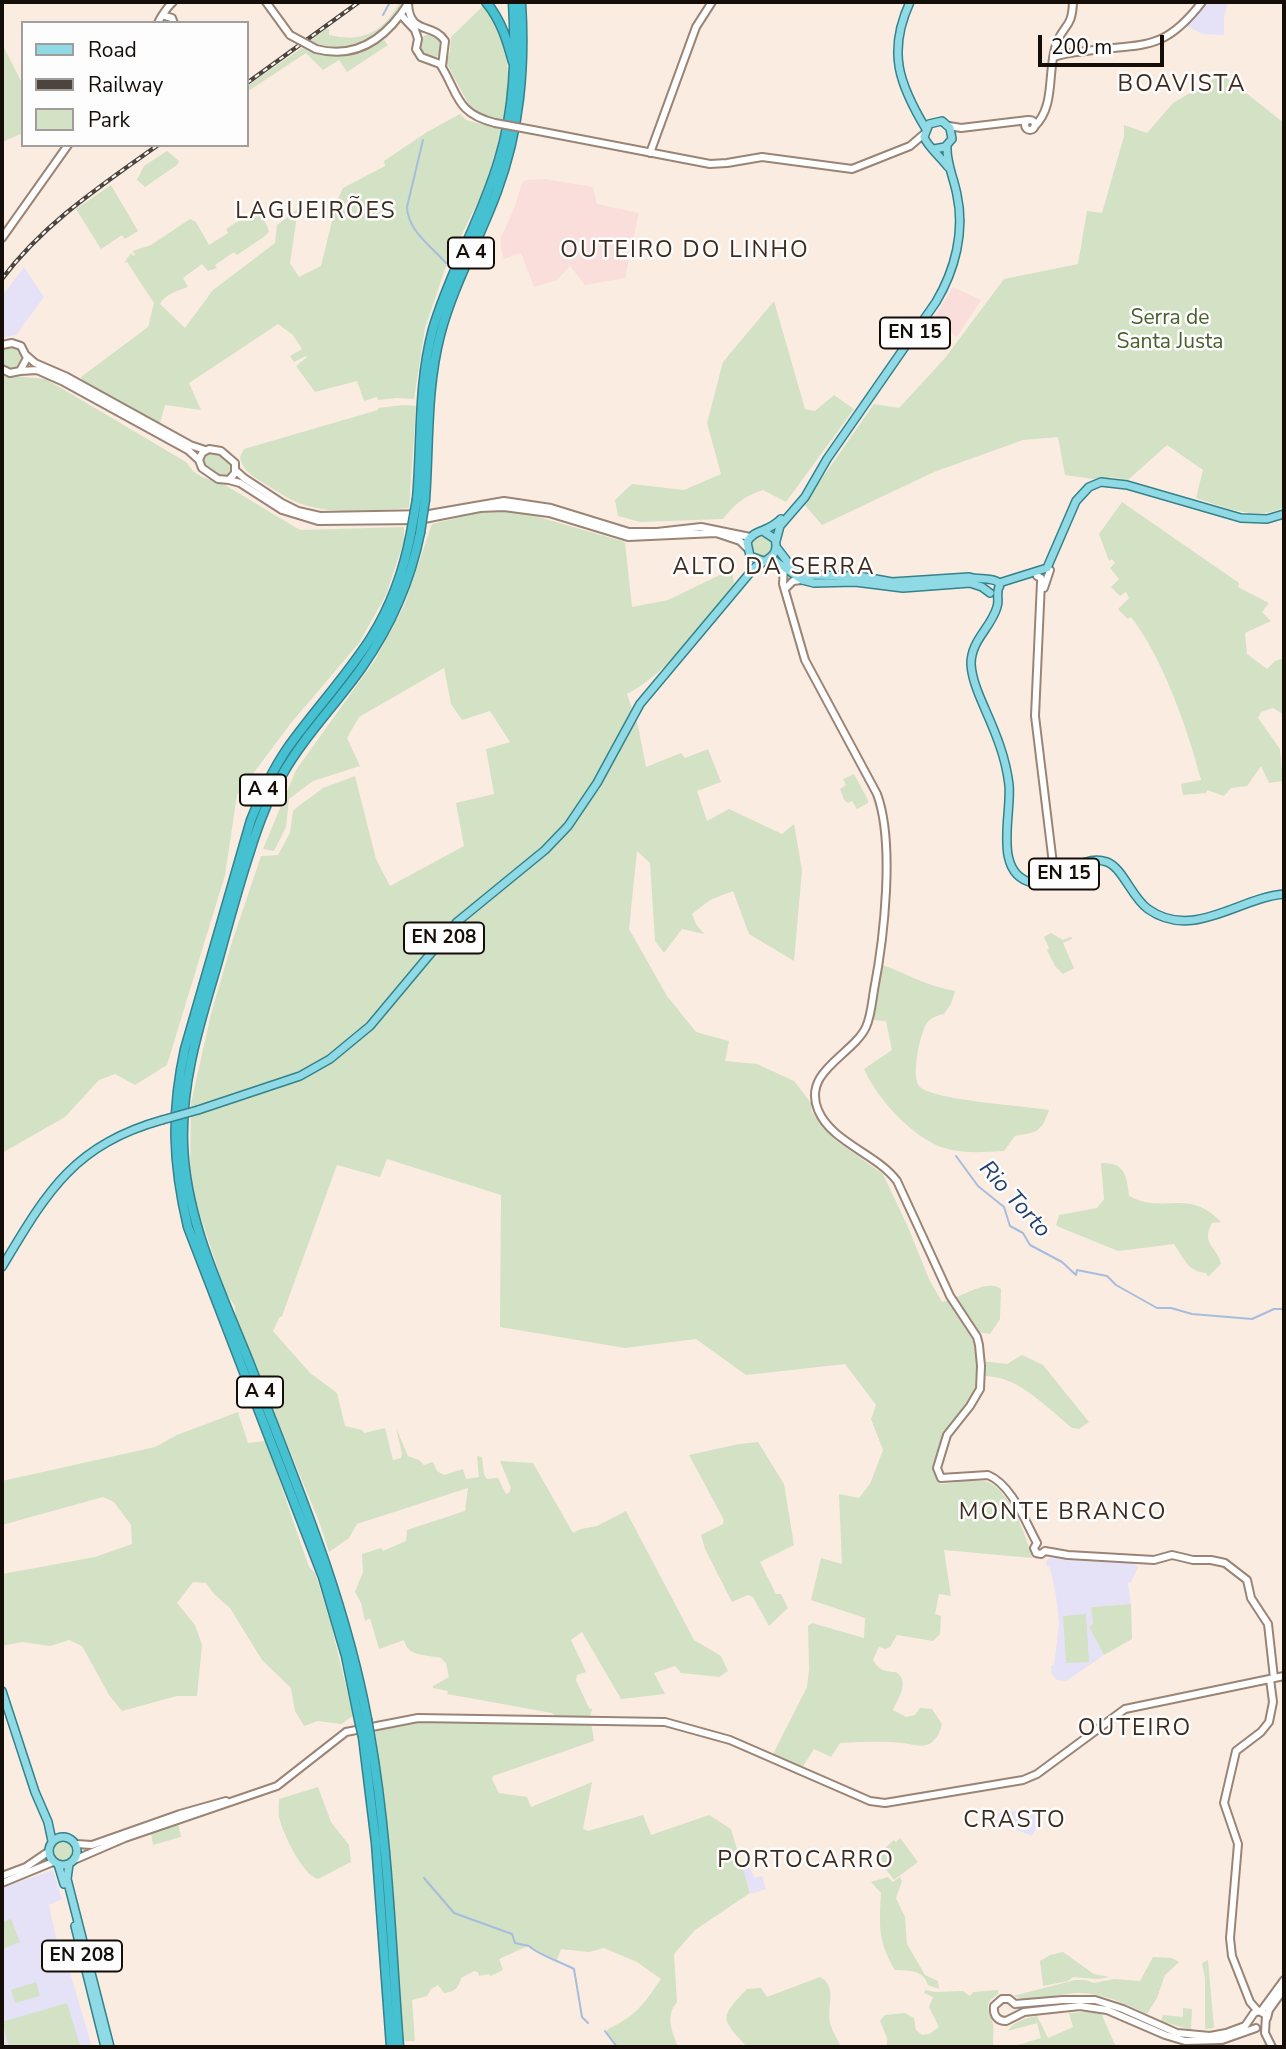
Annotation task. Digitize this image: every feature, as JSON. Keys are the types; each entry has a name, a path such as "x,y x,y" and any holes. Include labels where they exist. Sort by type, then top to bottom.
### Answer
{"highway":[{"path":"486,2 497,16 508,39 515,71"},
{"name":"A 4","path":"421,499 423,386 433,332 450,281 489,191 499,160 511,106 515,71 513,2"},
{"name":"A 4","path":"391,2047 366,1736 353,1653 303,1500 212,1270 195,1219 185,1168 183,1106 196,1037 250,850 270,798 302,744 377,644 403,592 421,499 431,393 440,336 460,277 497,191 514,135 522,85 522,4"},
{"name":"A 4","path":"366,1736 376,1771 399,2047"}],"main road":[{"path":"910,2 898,34 900,81 931,147 949,144 952,133 949,126 942,121 934,122 925,132"},
{"path":"915,109 934,122"},
{"name":"EN 15","path":"763,531 773,527 809,487 936,302 946,283 954,262 960,231 958,197 951,171 949,144"},
{"name":"EN 15","path":"931,147 951,171"},
{"path":"787,569 771,534 763,531 750,537 748,550 755,559 767,559 802,580 814,583 869,583 903,588 970,583 994,589 1050,570 1076,501 1089,487 1101,481 1127,485 1241,518 1267,519 1284,514"},
{"name":"EN 15","path":"776,545 780,526 805,497 809,487"},
{"path":"767,559 776,545"},
{"path":"994,589 1046,568 1057,548"},
{"name":"EN 208","path":"739,586 749,565 748,550"},
{"name":"EN 208","path":"2,1267 33,1217 74,1165 89,1152 131,1129 272,1087 300,1076 353,1042 370,1026 457,922 545,850 568,826 591,792 640,704 754,568 767,559"},
{"path":"787,569 813,576 859,576 892,582 969,577 989,580 986,583 994,589"},
{"name":"EN 15","path":"994,589 998,606 975,646 971,665 974,682 1007,768 1007,857 1014,871 1030,883 1039,884 1055,880 1083,862 1109,863 1144,905 1157,915 1181,922 1203,920 1263,898 1284,894"},
{"path":"2,1691 35,1792 48,1822 52,1841 48,1852"},
{"path":"48,1822 61,1836 76,1844"},
{"path":"52,1841 61,1836"},
{"name":"EN 208","path":"76,1844 76,1855 71,1862 67,1879 110,2047"},
{"name":"EN 208","path":"48,1852 56,1863 105,2047"},
{"path":"56,1863 71,1862"}],"street":[{"path":"170,18 166,8 172,2"},
{"path":"266,2 290,34 316,49 338,52 363,47 382,36 409,3"},
{"path":"650,153 696,27 712,2"},
{"path":"949,126 961,128 1033,120 1045,107 1049,97 1057,41 1070,23 1073,2"},
{"path":"1054,57 1144,46 1182,25 1202,2"},
{"path":"409,3 409,20 418,39 418,53 425,60 434,60 442,55"},
{"path":"401,15 419,27 439,33 444,39 446,46 442,55 443,67"},
{"path":"396,22 409,20"},
{"path":"418,39 429,31"},
{"path":"434,60 443,67 468,113 478,119 714,164 762,157 852,169 909,146 925,132"},
{"path":"1033,120 1034,127"},
{"path":"949,144 962,131 980,126"},
{"path":"633,149 654,138"},
{"path":"654,138 661,155"},
{"path":"909,146 931,147"},
{"path":"2,238 67,147"},
{"path":"3,346 12,343 21,346 35,363 78,383 190,445 221,451 234,463 236,470 244,478 282,503 310,514 351,517 448,514 492,502 516,503 551,508 629,532 701,527 750,537"},
{"path":"20,371 27,356"},
{"path":"2,369 10,373 37,370 64,382 188,450 212,476 222,481 240,483 282,510 318,521 406,521 492,507 529,509 628,537 716,533 740,541 748,550"},
{"path":"199,460 205,450"},
{"path":"229,480 236,470"},
{"path":"787,569 785,589 805,660 869,777 884,816 886,848 882,946 867,1026 820,1079 816,1090 818,1110 834,1131 885,1168 897,1181 950,1296 977,1336 981,1366 980,1389 947,1435 937,1468 941,1478 988,1475 994,1478 1012,1499 1037,1544 1043,1544 1045,1550 1068,1555 1154,1560 1177,1555 1193,1560 1220,1561 1247,1580 1251,1598 1268,1623 1273,1702 1269,1722 1236,1751 1224,1803 1238,1844 1230,1938 1232,1956 1254,2014 1251,2023 1266,2035 1272,2047"},
{"path":"1041,596 1050,570"},
{"path":"1037,576 1041,578 1041,596 1035,716 1055,880"},
{"path":"785,589 793,580 802,580"},
{"path":"71,1862 125,1838 277,1786 342,1734 418,1718 665,1722 730,1740 870,1801 885,1803 1023,1780 1037,1774 1125,1709 1284,1676"},
{"path":"76,1844 92,1845 219,1802 242,1799"},
{"path":"2,1876 26,1867 48,1852"},
{"path":"2,1883 56,1863"},
{"path":"1284,1980 1245,2026 1226,2033 1194,2036 1177,2033 1123,2009 1095,2000 1015,2004 1009,1999 1002,1999 996,2003 993,2010 996,2017 1002,2021 1010,2020 1015,2015 1064,2007 1096,2007 1165,2035 1192,2041 1222,2040 1257,2028 1266,2021 1269,2010 1284,1989"},
{"path":"1015,2004 1015,2015"},
{"path":"1254,2014 1264,2013 1266,2035"}],"shaded area":[{"path":"1205,2 1228,2 1224,35 1202,34 1185,25"},
{"path":"544,179 593,187 597,204 639,213 625,278 585,285 570,266 557,280 534,287 521,253 504,259 501,237 522,183 526,180"},
{"path":"24,267 44,297 16,335 2,338 2,296"},
{"path":"953,287 981,300 957,337 933,319"},
{"path":"1049,1558 1132,1562 1138,1567 1128,1583 1131,1604 1091,1607 1093,1624 1089,1627 1104,1655 1066,1681 1057,1680 1051,1673 1059,1624 1056,1596 1050,1568 1046,1562"},
{"path":"1026,1809 1043,1818 1032,1836 995,1821 999,1818 998,1813"},
{"path":"747,1863 755,1878 762,1876 766,1889 751,1894 740,1865"},
{"path":"53,1870 62,1899 49,1905 60,1955 67,1962 92,2047 2,2047 2,1888"}],"green space":[{"path":"400,2 403,2 385,25 364,41 339,47 310,41 326,29 329,29 329,35 341,37 371,33 387,21"},
{"path":"484,5 499,31 507,60 508,89 504,120 484,116 471,109 446,62 451,37"},
{"path":"431,34 440,37 443,46 440,55 431,58 422,55 419,46 422,37"},
{"path":"384,40 388,45 347,72 339,60 323,70 306,53 250,90 248,87 302,48 334,55 364,50"},
{"path":"2,44 21,81 21,134 2,142"},
{"name":"Serra de Santa Justa","path":"1222,74 1284,123 1284,507 1262,513 1240,512 1196,498 1203,470 1167,445 1128,480 1065,475 1058,437 1023,440 934,472 822,525 804,504 874,404 899,408 945,358 1004,279 1078,264 1087,211 1102,213 1124,136 1124,125 1147,133 1173,103"},
{"path":"460,114 466,120 502,130 485,187 445,269 425,328 414,399 378,400 377,397 364,401 357,381 315,392 296,366 307,357 294,362 290,356 302,349 293,335 278,324 189,383 201,410 165,405 160,423 82,381 81,377 148,327 154,303 127,262 124,263 131,253 135,255 133,251 151,245 190,219 196,222 209,245 228,233 226,229 255,210 265,222 269,232 265,236 237,255 234,252 215,265 217,268 208,271 202,264 183,278 188,287 172,293 162,301 160,304 185,328 213,290 275,243 277,225 298,209 290,263 299,277 321,266 337,201 343,188 385,166 384,161"},
{"path":"167,151 179,161 177,165 145,187 137,180 144,166"},
{"path":"111,185 138,231 125,239 122,235 101,249 76,209"},
{"path":"774,301 805,409 815,411 834,395 854,409 786,502 763,490 740,501 723,519 640,522 618,516 615,500 632,484 684,490 721,474 707,423 723,362"},
{"path":"12,346 23,353 24,358 17,369 12,370 1,363 0,358 7,347"},
{"path":"2,375 46,379 186,462 202,477 225,485 300,530 404,527 404,541 386,595 359,643 291,723 237,795 225,875 167,1065 135,1085 115,1074 99,1080 65,1117 2,1153"},
{"path":"416,406 409,508 353,511 312,507 290,499 265,484 249,473 241,462 244,449 378,408"},
{"path":"209,452 219,454 231,463 232,470 228,476 216,474 206,467 202,460"},
{"path":"1122,502 1239,583 1238,587 1269,603 1262,612 1271,621 1245,633 1247,654 1267,669 1275,661 1284,658 1284,715 1273,708 1261,712 1258,718 1280,749 1283,781 1269,783 1261,766 1247,786 1231,788 1224,796 1207,790 1206,793 1183,795 1181,784 1201,780 1189,739 1154,653 1131,617 1128,619 1118,609 1129,598 1126,592 1120,596 1111,587 1119,579 1110,568 1115,563 1112,559 1109,561 1099,534"},
{"path":"518,511 625,542 632,607 668,600 732,569 734,584 685,645 658,672 627,694 638,726 646,767 681,753 685,758 708,749 721,782 697,791 707,821 729,809 782,834 794,824 802,870 794,961 749,934 733,891 710,900 692,914 704,934 682,929 664,953 655,941 650,863 637,851 629,929 667,996 696,1032 729,1041 725,1061 757,1064 794,1081 811,1103 812,1112 835,1140 883,1174 929,1279 942,1302 981,1287 995,1286 1001,1289 1000,1319 990,1334 977,1332 974,1340 981,1361 1007,1364 1022,1355 1043,1365 1089,1422 1079,1429 1072,1428 1041,1401 1017,1385 991,1376 979,1377 978,1386 954,1420 941,1445 937,1470 940,1484 984,1481 993,1485 1015,1513 1032,1558 944,1550 951,1596 939,1594 935,1614 941,1616 940,1634 933,1641 897,1635 890,1647 879,1647 873,1660 875,1663 883,1670 896,1672 902,1680 902,1690 893,1710 906,1717 915,1715 920,1708 932,1709 942,1724 932,1742 920,1746 887,1742 840,1743 831,1757 814,1749 802,1768 773,1754 807,1687 808,1626 812,1623 864,1638 865,1618 811,1600 821,1558 842,1564 839,1494 859,1498 870,1484 883,1450 871,1419 876,1405 845,1364 746,1375 696,1339 625,1348 500,1327 501,1195 387,1159 380,1177 337,1165 282,1316 273,1331 310,1373 337,1393 345,1426 362,1430 364,1433 385,1428 393,1460 401,1458 402,1454 396,1428 408,1456 424,1465 433,1462 437,1471 444,1475 463,1469 466,1479 479,1477 477,1456 482,1457 487,1479 498,1478 506,1494 511,1488 500,1461 533,1463 573,1533 597,1526 626,1511 694,1640 721,1656 728,1671 719,1677 681,1673 675,1666 654,1673 665,1694 621,1699 582,1632 571,1640 586,1672 577,1675 576,1680 589,1708 592,1709 590,1716 594,1741 493,1776 492,1779 499,1793 527,1797 531,1807 592,1782 583,1829 588,1831 643,1815 651,1835 709,1815 731,1829 750,1893 695,1930 674,1954 677,2002 670,2018 678,2047 616,2047 606,2034 608,2029 638,2009 661,1979 637,1962 604,1948 589,1952 561,1949 557,1960 528,1946 499,1959 503,1970 491,1976 479,1976 478,1972 474,1971 461,1978 453,1990 444,1993 438,1985 431,1989 427,1996 412,2000 415,2041 402,2041 399,1978 375,1729 418,1721 550,1724 556,1717 552,1713 447,1694 448,1691 433,1688 449,1677 446,1663 441,1658 414,1653 409,1650 404,1640 379,1649 370,1618 365,1621 355,1592 363,1572 362,1554 381,1548 383,1551 406,1541 407,1530 465,1511 468,1488 357,1524 349,1538 329,1552 236,1319 235,1306 226,1293 196,1203 190,1175 191,1103 211,1014 261,856 278,855 290,833 293,811 323,788 355,776 376,859 390,886 464,846 456,803 494,794 486,749 510,742 490,711 462,720 451,704 444,668 359,717 347,738 360,766 313,781 289,799 286,827 274,851 263,849 296,770 375,660 404,606 432,524 478,513"},
{"path":"762,534 770,538 774,546 770,554 762,558 754,554 750,546 754,538"},
{"path":"854,774 868,800 868,803 857,809 852,801 848,803 844,800 840,789 846,785 843,779"},
{"path":"1051,933 1063,940 1073,938 1063,943 1074,968 1063,974 1055,966 1047,950 1049,948 1044,937"},
{"path":"883,965 955,991 944,1014 936,1016 926,1024 916,1066 920,1087 942,1096 1049,1110 1041,1127 1033,1132 1015,1136 1004,1151 966,1152 932,1143 897,1116 878,1093 864,1069 892,1050 886,1021 873,1020"},
{"path":"1101,1163 1120,1168 1127,1182 1129,1196 1153,1203 1186,1203 1197,1206 1221,1222 1212,1223 1208,1236 1221,1264 1208,1277 1206,1273 1190,1267 1174,1244 1118,1251 1056,1225 1059,1215 1097,1208 1104,1199"},
{"path":"238,1412 248,1443 265,1441 309,1567 315,1573 331,1624 353,1716 341,1724 318,1721 304,1726 295,1711 291,1688 262,1660 230,1608 206,1583 193,1582 177,1603 195,1625 202,1645 197,1696 177,1696 122,1711 109,1695 82,1646 69,1640 50,1646 22,1642 2,1646 2,1574 95,1557 132,1544 131,1525 114,1502 103,1497 2,1525 2,1481 155,1447 177,1435"},
{"path":"758,1442 784,1484 794,1545 760,1562 776,1594 781,1594 788,1608 769,1626 753,1597 748,1595 732,1602 705,1549 701,1535 723,1524 724,1520 689,1455"},
{"path":"1131,1604 1132,1639 1104,1655 1089,1627 1093,1624 1091,1607"},
{"path":"1086,1614 1089,1662 1066,1663 1063,1616"},
{"path":"318,1787 331,1822 349,1845 351,1862 318,1879 306,1870 294,1853 279,1817 279,1799"},
{"path":"178,1823 181,1837 153,1845 151,1833"},
{"path":"900,1838 918,1862 894,1880 876,1856"},
{"path":"62,1841 69,1844 72,1851 69,1858 62,1861 55,1858 52,1851 55,1844"},
{"path":"888,1877 893,1882 900,1877 902,1881 896,1898 905,1917 907,1944 925,1975 938,1981 939,1989 928,1985 919,1973 895,1970 889,1960 881,1933 881,1893 871,1882"},
{"path":"11,1919 20,1942 2,1949 2,1922"},
{"path":"1063,1952 1094,1974 1110,1977 1073,1977 1068,1981 1043,1986 1040,1961"},
{"path":"1153,1957 1172,1958 1179,1962 1165,1975 1157,1998 1147,2014 1114,2000 1088,1993 1029,1999 1013,1996 1075,1980 1094,1983 1114,1979 1140,1981"},
{"path":"1208,1960 1214,2028 1205,2029 1205,1978 1202,1963"},
{"path":"820,1977 829,1986 830,2019 841,2047 747,2047 728,2024 727,2013 747,1989 761,1988 767,1997"},
{"path":"36,1982 40,1996 15,2003 11,1990"},
{"path":"925,1990 963,1991 970,1996 973,1992 998,1990 998,1994 988,2004 993,2024 993,2047 887,2047 887,2038 880,2021 885,2015 905,2013 914,2018 916,2030 922,2035 939,2027 929,2007 933,1997 924,1993"},
{"path":"67,2003 80,2045 9,2047 2,2022"},
{"path":"1183,2008 1192,2009 1191,2030 1161,2021 1163,2015 1183,2017"},
{"path":"1069,2013 1101,2013 1116,2047 1011,2047 1041,2038 1037,2023 1008,2031 1020,2020 1037,2016 1048,2038 1073,2027"}],"waterway":[{"path":"383,15 390,2"},
{"path":"423,140 407,207 408,216 421,238 446,263"},
{"name":"Rio Torto","path":"956,1156 978,1186 1004,1207 1010,1226 1023,1233 1030,1245 1062,1262 1076,1275 1077,1270 1107,1276 1116,1285 1157,1308 1171,1308 1192,1314 1252,1319 1274,1309 1284,1309"},
{"path":"424,1878 454,1913 512,1934 515,1943 529,1946 574,1969 582,2017 588,2023"},
{"path":"605,2031 617,2047"}],"railway":[{"path":"248,82 359,2"},
{"path":"2,279 18,259 55,223 95,190 155,147"}],"district":[{"name":"BOAVISTA","path":"1182,85"},
{"name":"LAGUEIRÕES","path":"316,212"},
{"name":"OUTEIRO DO LINHO","path":"685,251"},
{"name":"ALTO DA SERRA","path":"774,568"},
{"name":"MONTE BRANCO","path":"1063,1513"},
{"name":"OUTEIRO","path":"1135,1729"},
{"name":"CRASTO","path":"1015,1821"},
{"name":"PORTOCARRO","path":"806,1861"}]}
